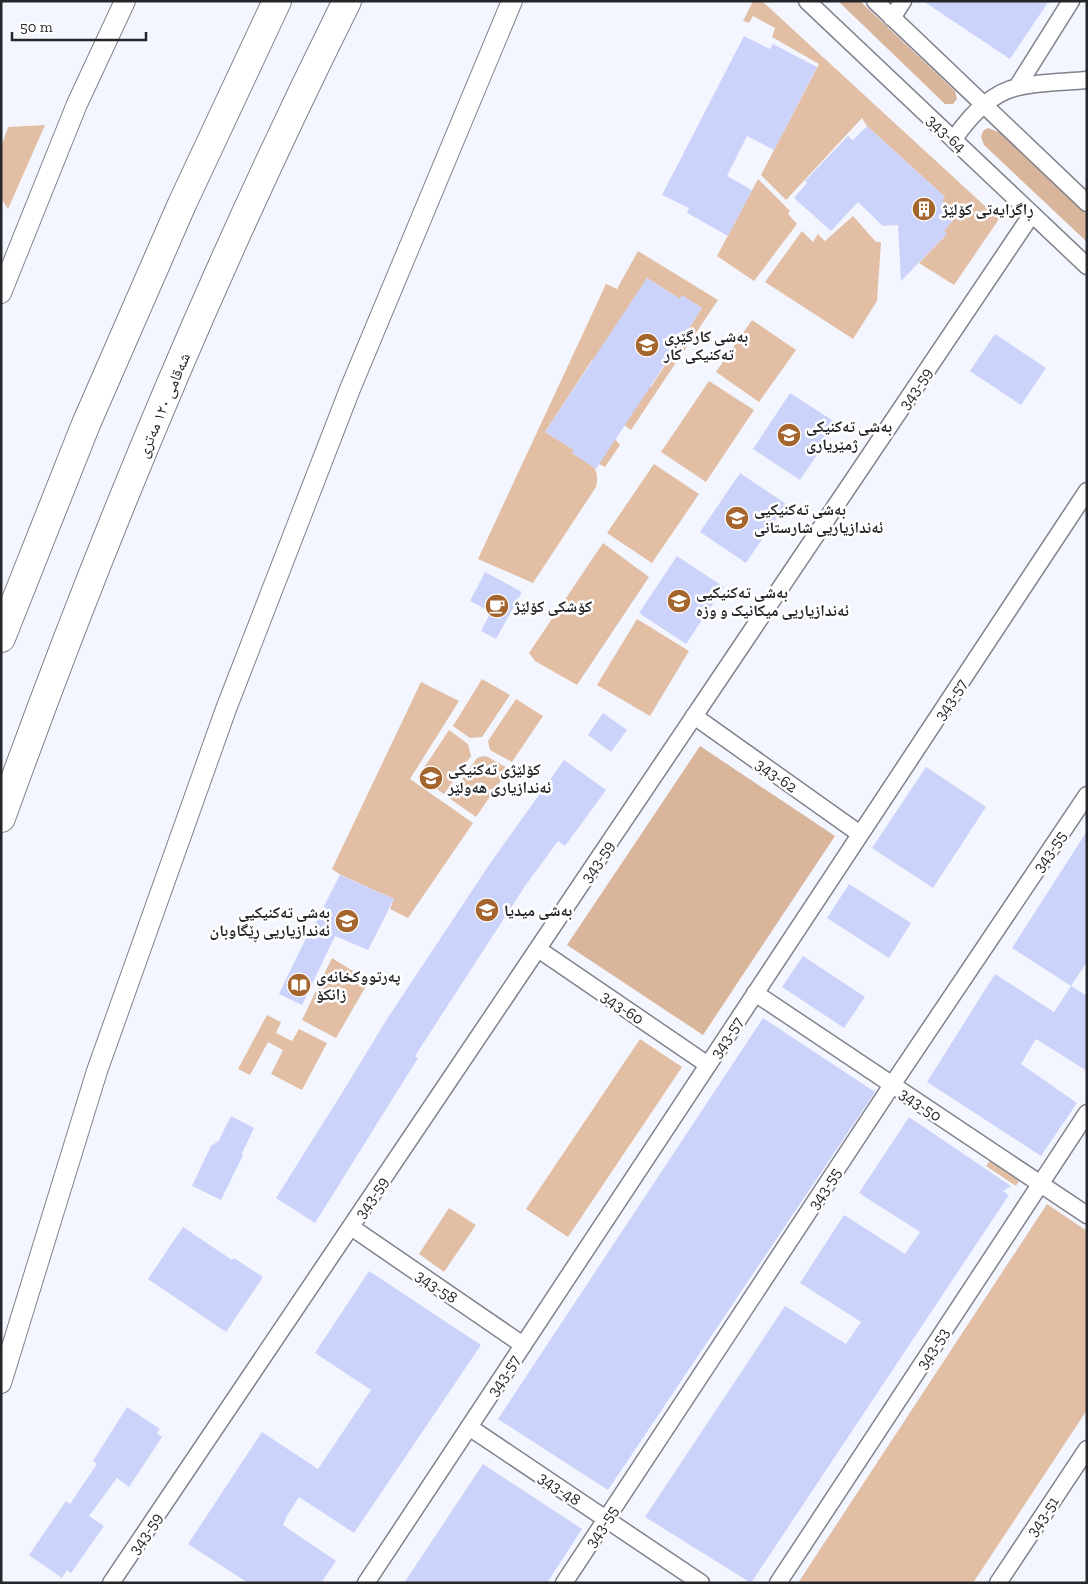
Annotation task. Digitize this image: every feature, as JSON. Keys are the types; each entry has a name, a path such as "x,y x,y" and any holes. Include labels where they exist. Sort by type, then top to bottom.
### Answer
{"highway":[{"path":"1,638 93,407 182,204 277,1"},
{"name":"شەقامی ١٢٠ مەتری","path":"1,818 112,527 187,347 243,220 347,1"}],"street":[{"path":"1,293 77,104 125,1"},
{"path":"1,1383 97,1071 226,709 350,389 512,1"},
{"name":"343-64","path":"806,1 1087,266"},
{"path":"875,1 1087,203"},
{"path":"892,18 903,1"},
{"path":"1017,86 1071,1"},
{"path":"954,139 972,115 994,97 1017,86 1087,80"},
{"name":"343-59","path":"111,1583 1032,214"},
{"name":"343-57","path":"366,1583 1087,491"},
{"name":"343-62","path":"694,716 860,834"},
{"name":"343-55","path":"564,1583 892,1085 1087,795"},
{"name":"343-60","path":"538,949 708,1065"},
{"name":"343-50","path":"755,993 1087,1215"},
{"name":"343-53","path":"778,1583 1087,1113"},
{"name":"343-58","path":"351,1227 523,1345"},
{"name":"343-48","path":"469,1427 701,1583"},
{"name":"343-51","path":"998,1583 1087,1449"}],"shaded area":[{"path":"753,1 762,1 999,219 954,285 919,263 947,234 944,231 957,215 942,201 945,197 867,126 862,118 786,200 761,175 819,64 772,37 775,28 753,16 749,23 743,21"},
{"path":"838,1 860,1 955,91 957,99 953,104 945,104"},
{"path":"45,125 8,209 1,198 1,148 8,127"},
{"path":"988,128 1001,133 1087,214 1087,242 984,145 981,137 983,131"},
{"path":"758,179 790,211 788,214 797,224 754,281 717,256"},
{"path":"853,216 876,242 881,242 877,301 853,339 765,282 802,231 813,242 818,234 825,241"},
{"path":"638,251 718,300 684,351 677,347 702,308 682,296 680,299 647,278 627,372 651,387 671,356 677,361 631,430 624,425 625,381 592,360 545,432 574,450 572,453 595,469 597,474 596,487 533,583 478,559 606,284 617,289"},
{"path":"752,320 796,350 759,402 716,372"},
{"path":"709,381 754,410 706,482 661,452"},
{"path":"615,439 620,445 605,467 599,464"},
{"path":"654,464 699,494 652,563 607,533"},
{"path":"603,543 649,577 577,685 535,661 529,653"},
{"path":"637,619 689,651 650,716 597,685"},
{"path":"482,679 510,695 482,737 470,738 453,726"},
{"path":"421,682 459,701 410,779 473,823 408,918 390,909 394,899 332,869"},
{"path":"516,699 543,716 512,762 490,750 488,741"},
{"path":"449,730 468,744 471,756 444,794 418,777"},
{"path":"700,746 835,836 703,1035 567,945"},
{"path":"483,756 509,769 476,817 449,798 477,758"},
{"path":"332,958 369,981 336,1038 302,1020"},
{"path":"267,1015 281,1022 276,1033 292,1041 299,1029 327,1043 302,1090 271,1074 283,1050 268,1042 250,1075 238,1069"},
{"path":"640,1039 682,1067 568,1237 526,1209"},
{"path":"991,1159 1020,1179 1016,1186 986,1166"},
{"path":"1047,1204 1087,1231 1087,1410 973,1583 798,1583"},
{"path":"449,1208 476,1225 444,1272 419,1254"}],"building":[{"path":"923,1 1049,1 1010,59"},
{"path":"744,36 770,49 773,44 817,67 774,150 747,136 727,176 752,190 728,236 687,213 689,208 662,195"},
{"name":"ڕاگرایەتی کۆلێژ","path":"867,126 945,197 942,201 957,215 944,231 947,234 901,281 898,225 883,226 858,202 831,231 794,198 807,183 805,181 848,136 853,140"},
{"path":"647,278 680,299 682,295 702,308 596,469 572,453 574,450 545,432"},
{"path":"995,334 1046,368 1021,405 970,371"},
{"path":"790,393 838,424 800,480 753,449"},
{"path":"740,473 786,504 746,563 700,532"},
{"path":"677,556 724,587 686,644 639,613"},
{"name":"کۆشکی کۆلێژ","path":"485,572 522,592 496,639 481,631 491,612 470,601"},
{"path":"603,713 627,730 611,752 588,735"},
{"path":"564,760 606,790 565,846 558,841 525,886 415,1056 418,1058 315,1223 276,1198 387,1019 491,862"},
{"path":"926,767 986,807 933,888 872,848"},
{"path":"1087,831 1087,962 1071,986 1012,948"},
{"path":"340,875 394,899 368,950 335,936 302,1005 279,994 306,938"},
{"path":"849,884 911,923 889,958 827,918"},
{"path":"803,956 865,997 844,1028 782,987"},
{"path":"995,974 1054,1012 1071,986 1087,996 1087,1071 1036,1039 1021,1064 1077,1103 1041,1156 927,1082"},
{"path":"763,1018 875,1092 608,1490 498,1419"},
{"path":"231,1116 254,1128 221,1200 192,1186 211,1146 220,1140"},
{"path":"909,1117 1011,1186 1003,1191 1009,1195 751,1583 645,1517 785,1306 846,1344 861,1322 800,1283 844,1215 905,1254 920,1232 859,1193"},
{"path":"183,1227 232,1260 234,1258 263,1277 226,1332 148,1279"},
{"path":"369,1271 481,1345 354,1533 299,1497 283,1525 336,1561 321,1583 248,1583 188,1544 262,1432 318,1469 371,1390 315,1353"},
{"path":"127,1407 160,1429 157,1433 162,1437 129,1487 117,1478 89,1516 104,1526 71,1573 67,1570 62,1578 29,1555 66,1501 70,1504 97,1464 93,1461"},
{"path":"483,1464 582,1529 547,1583 404,1583"}],"place":[{"name":"ڕاگرایەتی کۆلێژ","path":"924,209"},
{"name":"بەشی کارگێڕی تەکنیکی کار","path":"647,345"},
{"name":"بەشی تەکنیکی ژمێریاری","path":"789,435"},
{"name":"بەشی تەکنیکیی ئەندازیاریی شارستانی","path":"737,518"},
{"name":"بەشی تەکنیکیی ئەندازیاریی میکانیک و وزە","path":"679,601"},
{"name":"کۆشکی کۆلێژ","path":"497,606"},
{"name":"کۆلێژی تەکنیکی ئەندازیاری هەولێر","path":"431,778"},
{"name":"بەشی میدیا","path":"487,910"},
{"name":"بەشی تەکنیکیی ئەندازیاریی ڕێگاوبان","path":"347,921"},
{"name":"پەرتووکخانەی زانکۆ","path":"299,985"}]}
